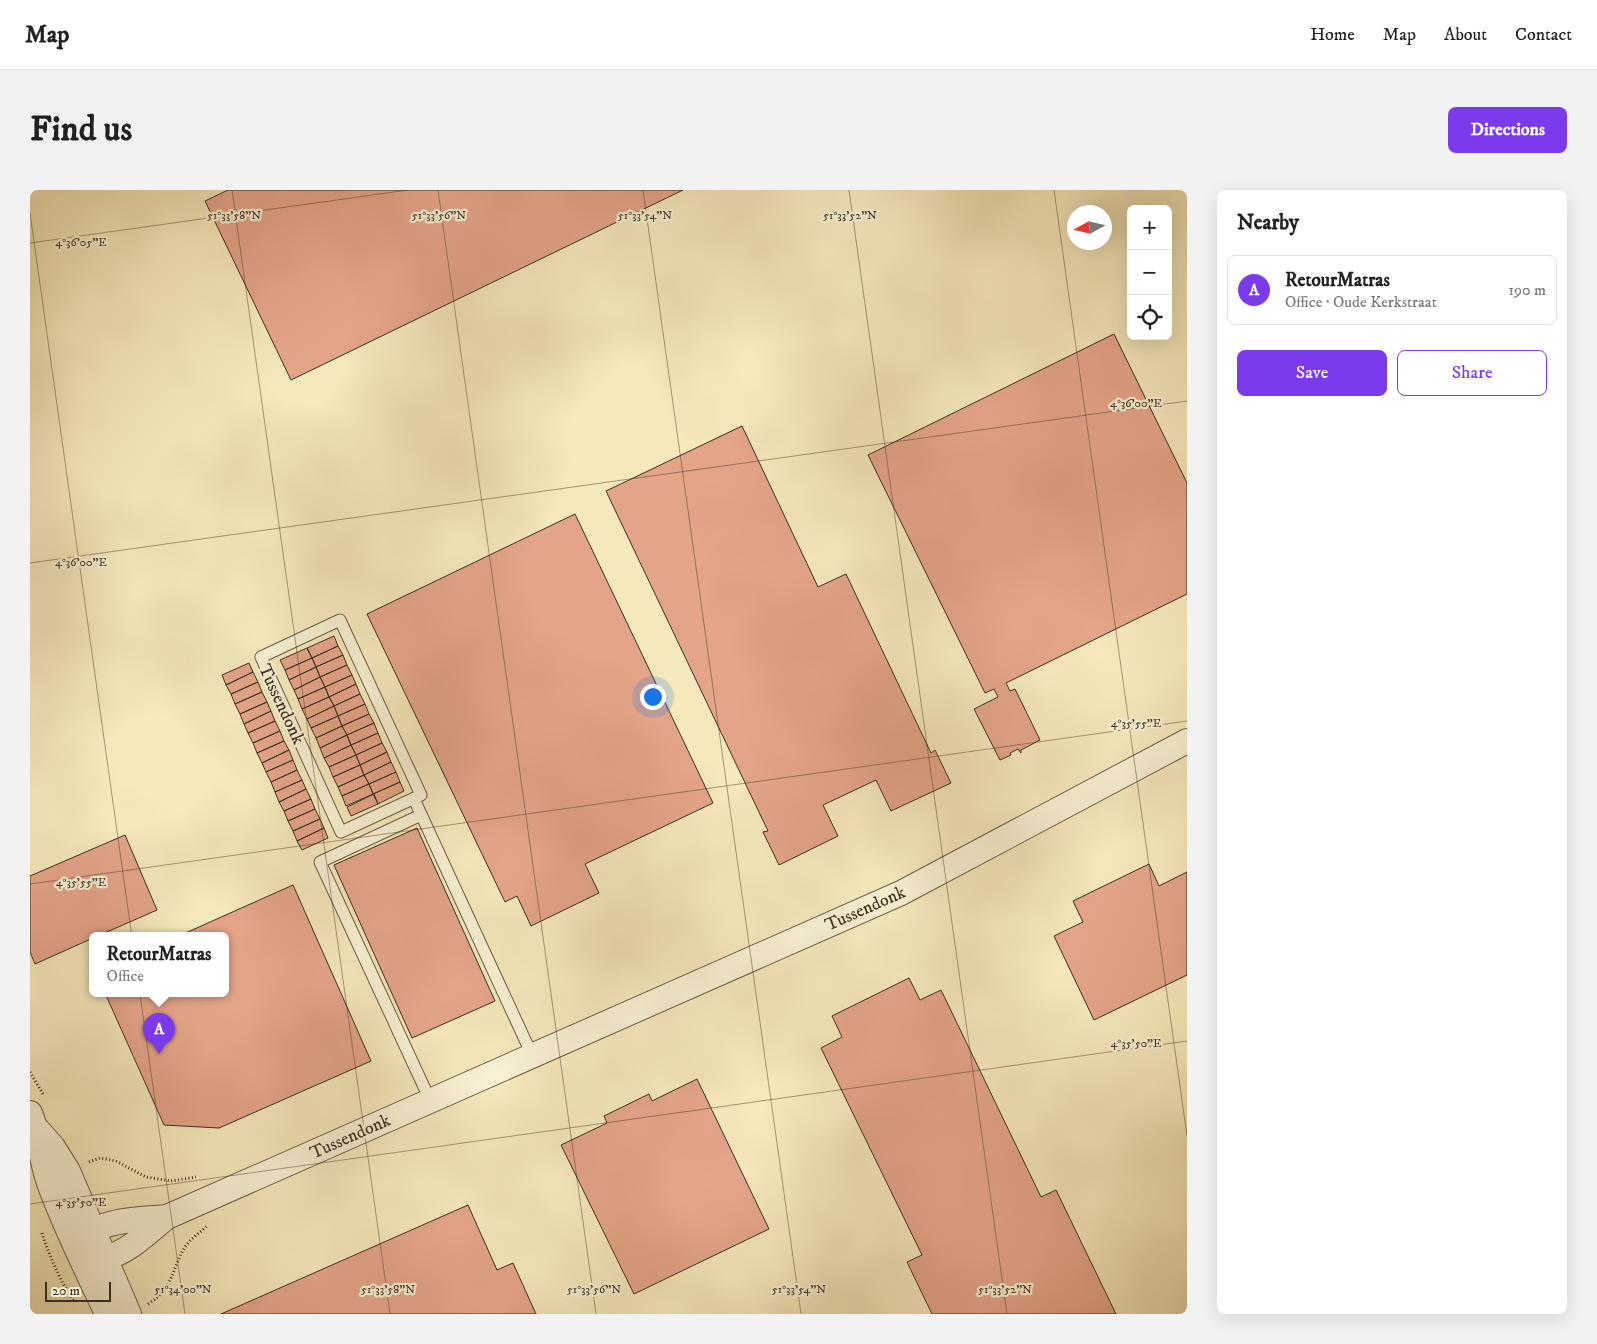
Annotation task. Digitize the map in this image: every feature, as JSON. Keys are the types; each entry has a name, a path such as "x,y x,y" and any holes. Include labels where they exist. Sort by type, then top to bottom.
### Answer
{"street":[{"name":"Tussendonk","path":"81,1256 104,1258 131,1246 166,1218 901,893 1187,741"},
{"path":"33,1121 68,1171 104,1258 130,1314"},
{"path":"33,1121 40,1155 49,1181 107,1314"},
{"name":"Tussendonk","path":"94,1232 109,1224 166,1218"},
{"path":"81,1256 94,1232"}],"lane":[{"name":"Tussendonk","path":"340,620 421,795 414,798 341,832 261,658 340,620"},
{"name":"Tussendonk","path":"414,798 532,1055"},
{"path":"421,815 320,862 430,1100"}],"path":[{"path":"68,1171 100,1158 116,1161 146,1177 171,1181 197,1177"},
{"path":"130,1314 160,1297 168,1287 186,1246 213,1221"}],"building":[{"path":"228,190 683,190 291,380 205,201"},
{"path":"1114,334 1187,483 1187,594 1006,683 1010,691 1015,689 1040,740 1021,750 1021,753 1018,749 1000,760 974,709 998,697 994,689 985,693 868,455"},
{"path":"742,426 818,587 846,574 931,753 935,750 951,783 891,811 876,780 823,805 838,836 779,865 763,832 768,831 606,491"},
{"path":"575,514 713,803 585,864 599,893 531,926 517,896 505,902 367,614"},
{"path":"334,636 338,646 312,658 307,648"},
{"path":"338,646 343,655 316,667 312,658"},
{"path":"307,648 312,658 285,670 280,660"},
{"path":"343,655 347,665 320,677 316,667"},
{"path":"312,658 316,667 289,680 285,670"},
{"path":"249,663 253,672 226,685 222,675"},
{"path":"347,665 352,675 325,687 320,677"},
{"path":"316,667 320,677 294,690 289,680"},
{"path":"253,672 258,682 231,694 226,685"},
{"path":"352,675 356,684 329,697 325,687"},
{"path":"320,677 325,687 298,699 294,690"},
{"path":"258,682 262,692 235,704 231,694"},
{"path":"356,684 360,694 334,706 329,697"},
{"path":"325,687 329,697 302,709 298,699"},
{"path":"262,692 267,702 240,714 235,704"},
{"path":"360,694 365,704 338,716 334,706"},
{"path":"329,697 334,706 307,719 302,709"},
{"path":"267,702 271,711 244,724 240,714"},
{"path":"365,704 369,714 342,726 338,716"},
{"path":"334,706 338,716 311,728 307,719"},
{"path":"271,711 275,721 248,733 244,724"},
{"path":"369,714 374,723 347,735 342,726"},
{"path":"338,716 342,726 316,738 311,728"},
{"path":"275,721 280,731 253,743 248,733"},
{"path":"374,723 378,733 351,745 347,735"},
{"path":"342,726 347,735 320,748 316,738"},
{"path":"280,731 284,741 257,753 253,743"},
{"path":"378,733 382,743 356,755 351,745"},
{"path":"347,735 351,745 324,758 320,748"},
{"path":"284,741 289,750 262,763 257,753"},
{"path":"382,743 387,752 360,765 356,755"},
{"path":"351,745 356,755 329,767 324,758"},
{"path":"289,750 293,760 266,772 262,763"},
{"path":"387,752 391,762 364,775 360,765"},
{"path":"356,755 360,765 333,777 329,767"},
{"path":"293,760 297,770 271,782 266,772"},
{"path":"391,762 396,772 369,784 364,775"},
{"path":"360,765 364,775 338,787 333,777"},
{"path":"297,770 302,780 275,792 271,782"},
{"path":"396,772 400,782 373,794 369,784"},
{"path":"364,775 369,784 342,796 338,787"},
{"path":"302,780 306,789 279,802 275,792"},
{"path":"400,782 404,791 378,804 373,794"},
{"path":"369,784 373,794 346,806 342,796"},
{"path":"306,789 311,799 284,811 279,802"},
{"path":"374,794 378,804 351,816 347,807"},
{"path":"311,799 315,809 288,821 284,811"},
{"path":"315,809 320,819 293,831 288,821"},
{"path":"320,819 324,828 297,841 293,831"},
{"path":"324,828 328,838 302,850 297,841"},
{"path":"417,828 495,1001 412,1038 334,865"},
{"path":"125,835 157,910 107,932 89,932 89,940 35,964 30,952 30,876"},
{"path":"1149,864 1159,886 1187,872 1187,975 1094,1020 1054,936 1083,922 1073,901"},
{"path":"293,885 371,1061 219,1128 164,1125 107,997 229,997 229,932 188,932"},
{"path":"909,978 920,1000 941,990 1041,1197 1056,1190 1116,1314 932,1314 907,1262 922,1255 821,1048 842,1037 832,1016"},
{"path":"697,1079 769,1229 634,1294 561,1145 607,1123 604,1116 649,1094 652,1101"},
{"path":"468,1205 497,1270 513,1263 536,1314 221,1314"}],"place":[{"name":"RetourMatras","path":"159,1054"}]}
